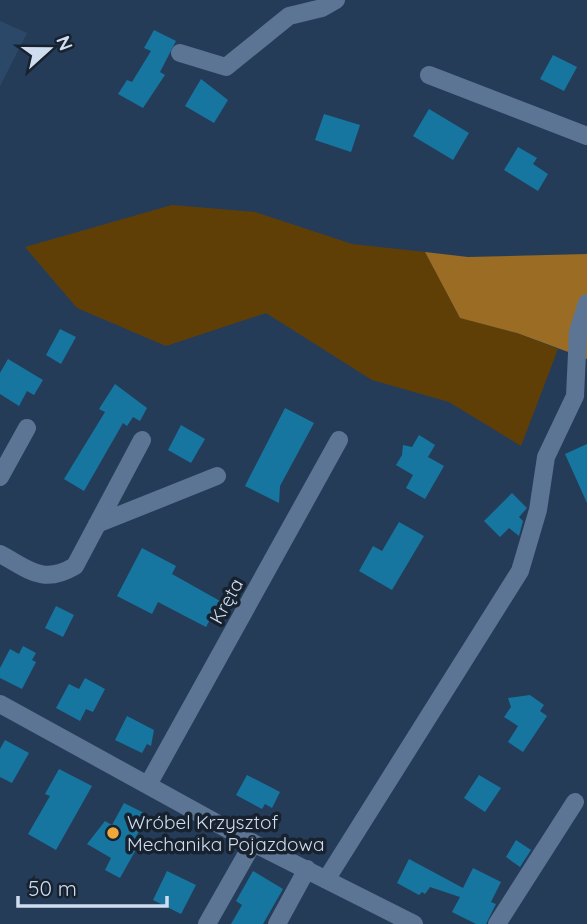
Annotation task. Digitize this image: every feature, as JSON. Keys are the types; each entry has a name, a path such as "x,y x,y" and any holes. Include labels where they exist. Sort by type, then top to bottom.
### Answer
{"street":[{"path":"180,53 226,67 289,16 321,8 336,0"},
{"path":"429,75 587,136"},
{"path":"326,880 520,571 538,510 546,457 575,396 578,332 587,303"},
{"path":"0,477 27,428"},
{"path":"0,554 42,576 57,576 75,566 142,440"},
{"name":"Kręta","path":"149,783 339,440"},
{"path":"97,524 217,476"},
{"path":"0,704 149,783 253,843 414,924"},
{"path":"497,924 575,802"},
{"path":"207,924 253,843"},
{"path":"277,924 307,869"}],"shaded area":[{"path":"0,21 27,33 0,86"},
{"path":"172,205 255,212 352,244 425,252 460,318 517,333 558,349 521,446 449,402 372,380 266,313 166,346 77,308 25,247"},
{"path":"425,252 468,257 587,254 587,359 517,333 460,318"}],"building":[{"path":"154,30 176,41 160,72 165,75 143,108 118,94 127,80 132,82 151,51 144,48"},
{"path":"553,55 577,67 564,91 540,79"},
{"path":"201,79 228,100 214,123 185,106"},
{"path":"429,109 469,133 453,160 413,136"},
{"path":"324,114 360,125 351,152 315,140"},
{"path":"518,147 537,158 533,164 548,174 538,191 504,170"},
{"path":"60,329 76,337 61,364 46,355"},
{"path":"8,359 43,380 34,395 27,391 19,406 0,394 0,373"},
{"path":"115,384 147,408 140,421 133,417 127,426 123,423 84,491 64,479 105,412 99,409"},
{"path":"285,408 314,423 280,486 279,503 245,486"},
{"path":"181,425 205,439 191,463 168,450"},
{"path":"419,435 435,445 428,457 444,466 425,499 406,488 413,475 396,465 402,455 403,445 412,447"},
{"path":"587,444 587,503 565,454"},
{"path":"512,493 527,508 519,517 523,521 519,536 509,528 500,537 484,521"},
{"path":"399,522 424,536 392,590 359,571 373,546 382,551"},
{"path":"142,548 176,566 172,574 220,601 206,627 158,602 152,614 117,596"},
{"path":"56,606 74,615 63,637 45,628"},
{"path":"23,646 36,653 32,660 36,662 22,689 0,678 0,668 10,649 19,654"},
{"path":"85,678 105,689 93,712 86,709 80,721 56,708 69,684 79,689"},
{"path":"530,695 544,705 540,711 547,716 523,752 508,742 518,726 504,717 511,707 508,698"},
{"path":"127,716 154,730 151,746 147,744 142,753 115,740"},
{"path":"5,740 29,753 12,783 0,777 0,749"},
{"path":"59,769 92,786 56,850 28,834 50,796 45,794"},
{"path":"247,775 280,792 272,808 265,804 262,809 236,795"},
{"path":"479,775 501,788 485,812 464,798"},
{"name":"Wróbel Krzysztof Mechanika Pojazdowa","path":"124,803 148,815 133,842 138,846 120,878 105,870 111,858 87,844 105,821 112,825"},
{"path":"516,840 531,850 520,867 506,857"},
{"path":"409,859 463,888 473,868 501,882 491,902 496,904 486,924 476,924 452,912 460,897 430,887 425,894 422,892 419,895 397,883"},
{"path":"167,871 196,885 181,914 153,900"},
{"path":"253,871 283,889 263,924 231,924 242,905 236,901"}],"place":[{"name":"Wróbel Krzysztof Mechanika Pojazdowa","path":"113,833"}]}
